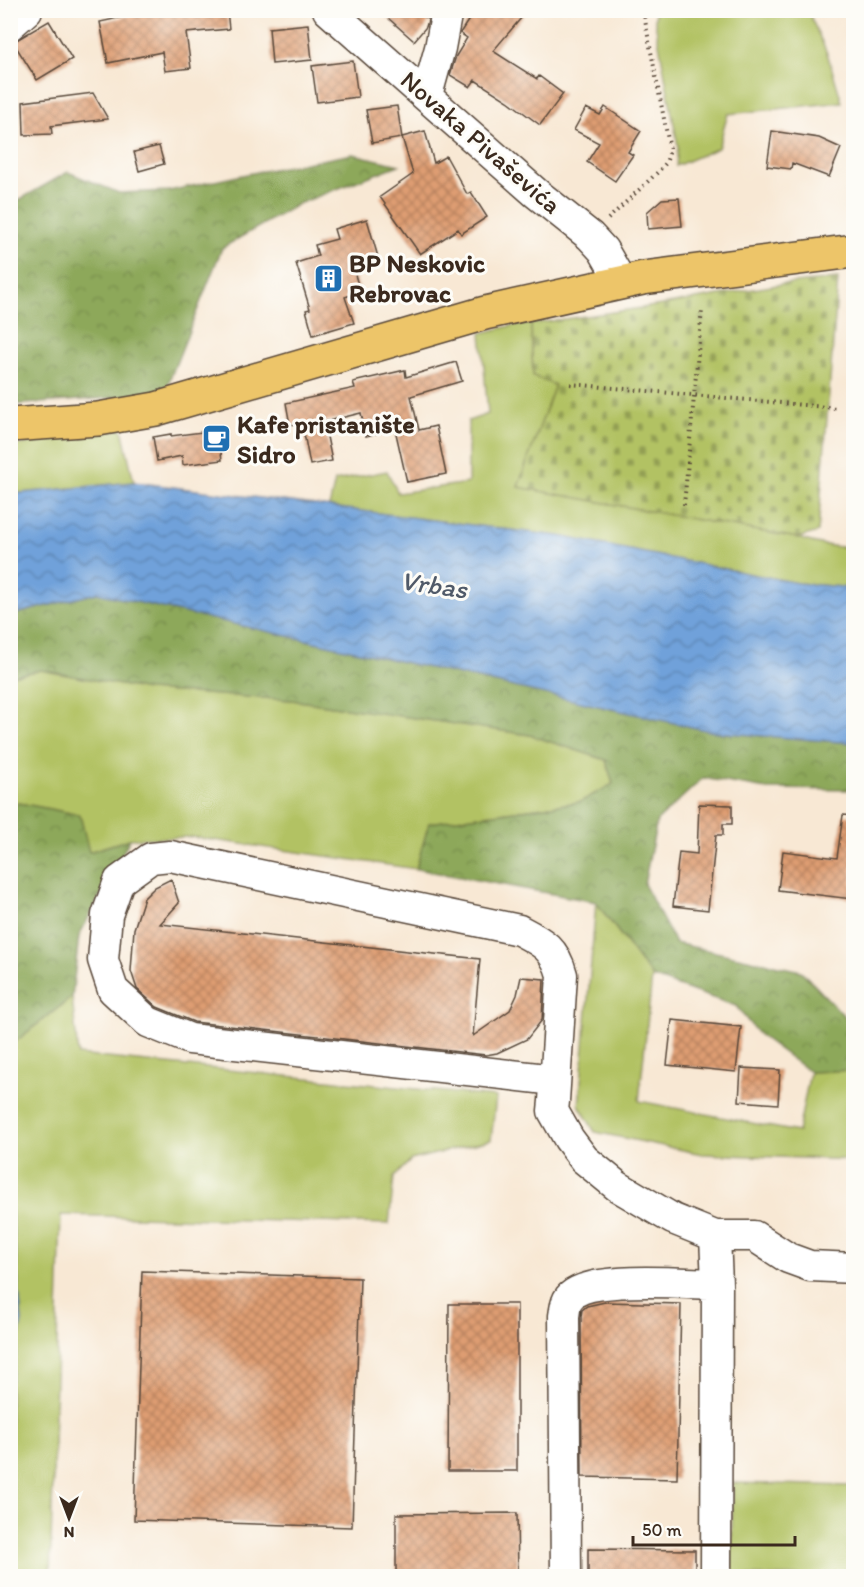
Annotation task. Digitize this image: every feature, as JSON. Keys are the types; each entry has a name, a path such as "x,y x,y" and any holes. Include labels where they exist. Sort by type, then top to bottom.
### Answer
{"main road":[{"path":"10,425 98,419 156,409 485,313 622,283 739,265 854,251"}],"street":[{"path":"10,25 27,10"},
{"name":"Novaka Pivaševića","path":"328,10 537,193 590,236 603,250 622,283"},
{"path":"427,95 440,48 447,10"},
{"path":"555,1080 190,1039 148,1022 113,990 103,960 107,915 119,881 151,858 170,856 519,930 544,943 558,960 562,975 553,1111 584,1159 617,1185 645,1202 674,1219 715,1236 754,1236 788,1258 810,1266 854,1268"},
{"path":"715,1236 717,1284 716,1576"},
{"path":"566,1576 564,1316 567,1299 577,1291 615,1282 717,1284"}],"path":[{"path":"590,236 658,172 666,163 670,150 643,10"},
{"path":"684,504 702,309"},
{"path":"570,384 837,408"}],"green space":[{"path":"655,11 808,11 827,53 842,102 728,114 718,148 676,166 678,146 655,22"},
{"path":"353,154 399,165 298,204 222,248 164,394 11,405 10,205 68,172 119,193 169,191"},
{"path":"838,279 818,532 798,538 518,487 555,385 533,376 531,324 783,284"},
{"path":"531,324 533,376 555,385 518,487 798,538 825,545 853,547 853,588 798,583 559,536 329,507 335,481 387,471 398,493 468,483 468,421 488,414 481,333 514,325"},
{"path":"122,429 134,482 11,494 10,446"},
{"path":"97,593 714,732 853,743 853,790 766,789 703,778 657,821 644,884 675,943 801,971 853,1025 853,1070 810,1072 758,1034 736,1006 652,977 596,902 416,869 429,823 580,802 613,784 606,760 530,735 292,700 148,690 41,670 11,676 11,615"},
{"path":"41,670 148,690 292,700 530,735 606,760 613,784 580,802 429,823 416,869 192,837 130,839 88,852 80,815 11,803 10,676"},
{"path":"10,803 80,815 89,852 130,839 79,936 72,997 11,1045"},
{"path":"596,902 652,977 639,1101 798,1132 810,1072 853,1070 853,1160 702,1154 595,1132 579,1105"},
{"path":"72,997 78,1055 496,1097 491,1140 411,1160 394,1177 389,1224 61,1215 50,1576 11,1576 10,1381 22,1321 10,1208 11,1045"},
{"path":"733,1483 853,1486 853,1576 731,1576"}],"water":[{"name":"Vrbas","path":"134,482 559,536 798,583 853,588 853,743 714,732 97,593 11,615 11,494"},
{"path":"11,1208 22,1321 10,1381"}],"building":[{"path":"156,10 227,10 229,29 186,33 191,68 165,71 162,52 108,63 100,22"},
{"path":"379,10 416,10 428,20 426,27 414,41"},
{"path":"475,10 528,10 493,51 537,79 539,76 563,94 540,125 475,80 470,87 450,75 456,56 467,38 460,33"},
{"path":"49,21 72,59 37,80 13,42"},
{"path":"308,24 312,60 272,64 269,28"},
{"path":"353,61 358,97 317,102 312,66"},
{"path":"93,93 108,119 51,126 52,134 24,135 23,102"},
{"path":"397,106 402,138 372,143 366,110"},
{"path":"605,107 641,131 628,152 633,155 615,181 587,162 599,143 574,130 586,108 600,115"},
{"path":"425,131 434,163 446,156 467,194 471,192 487,217 461,234 458,229 420,254 380,197 413,174 402,137"},
{"path":"772,131 819,138 841,148 829,177 792,163 791,169 767,166"},
{"path":"159,146 164,164 139,171 134,152"},
{"path":"679,198 682,226 648,229 647,212 662,199"},
{"name":"BP Neskovic Rebrovac","path":"367,219 380,264 354,271 360,292 345,297 354,323 313,335 306,310 310,309 296,263 318,256 315,245 337,239 334,229"},
{"path":"456,362 462,381 411,396 419,430 436,426 446,474 407,482 395,429 366,436 361,413 324,422 332,461 310,465 302,423 290,425 286,403 355,388 353,382 405,370 406,377"},
{"path":"218,430 222,460 183,465 182,456 157,461 153,437"},
{"path":"699,804 732,805 732,824 723,824 723,835 716,835 708,910 673,906 679,852 697,854"},
{"path":"843,815 854,816 852,899 778,890 783,851 837,858"},
{"path":"171,879 179,903 160,924 480,959 473,1036 510,1010 517,995 521,977 544,979 542,1020 527,1039 497,1053 486,1055 194,1022 157,1007 137,989 131,971 134,929 144,898 155,887"},
{"path":"672,1020 741,1027 736,1072 667,1065"},
{"path":"741,1068 780,1070 778,1104 739,1101"},
{"path":"142,1271 360,1278 352,1527 134,1520"},
{"path":"605,1302 681,1304 677,1479 582,1477 581,1317 582,1310 587,1306"},
{"path":"449,1304 517,1304 517,1471 448,1471"},
{"path":"517,1513 518,1575 396,1576 396,1514"},
{"path":"588,1549 695,1550 695,1576 588,1576"}],"place":[{"name":"BP Neskovic Rebrovac","path":"328,278"},
{"name":"Kafe pristanište Sidro","path":"216,439"}]}
